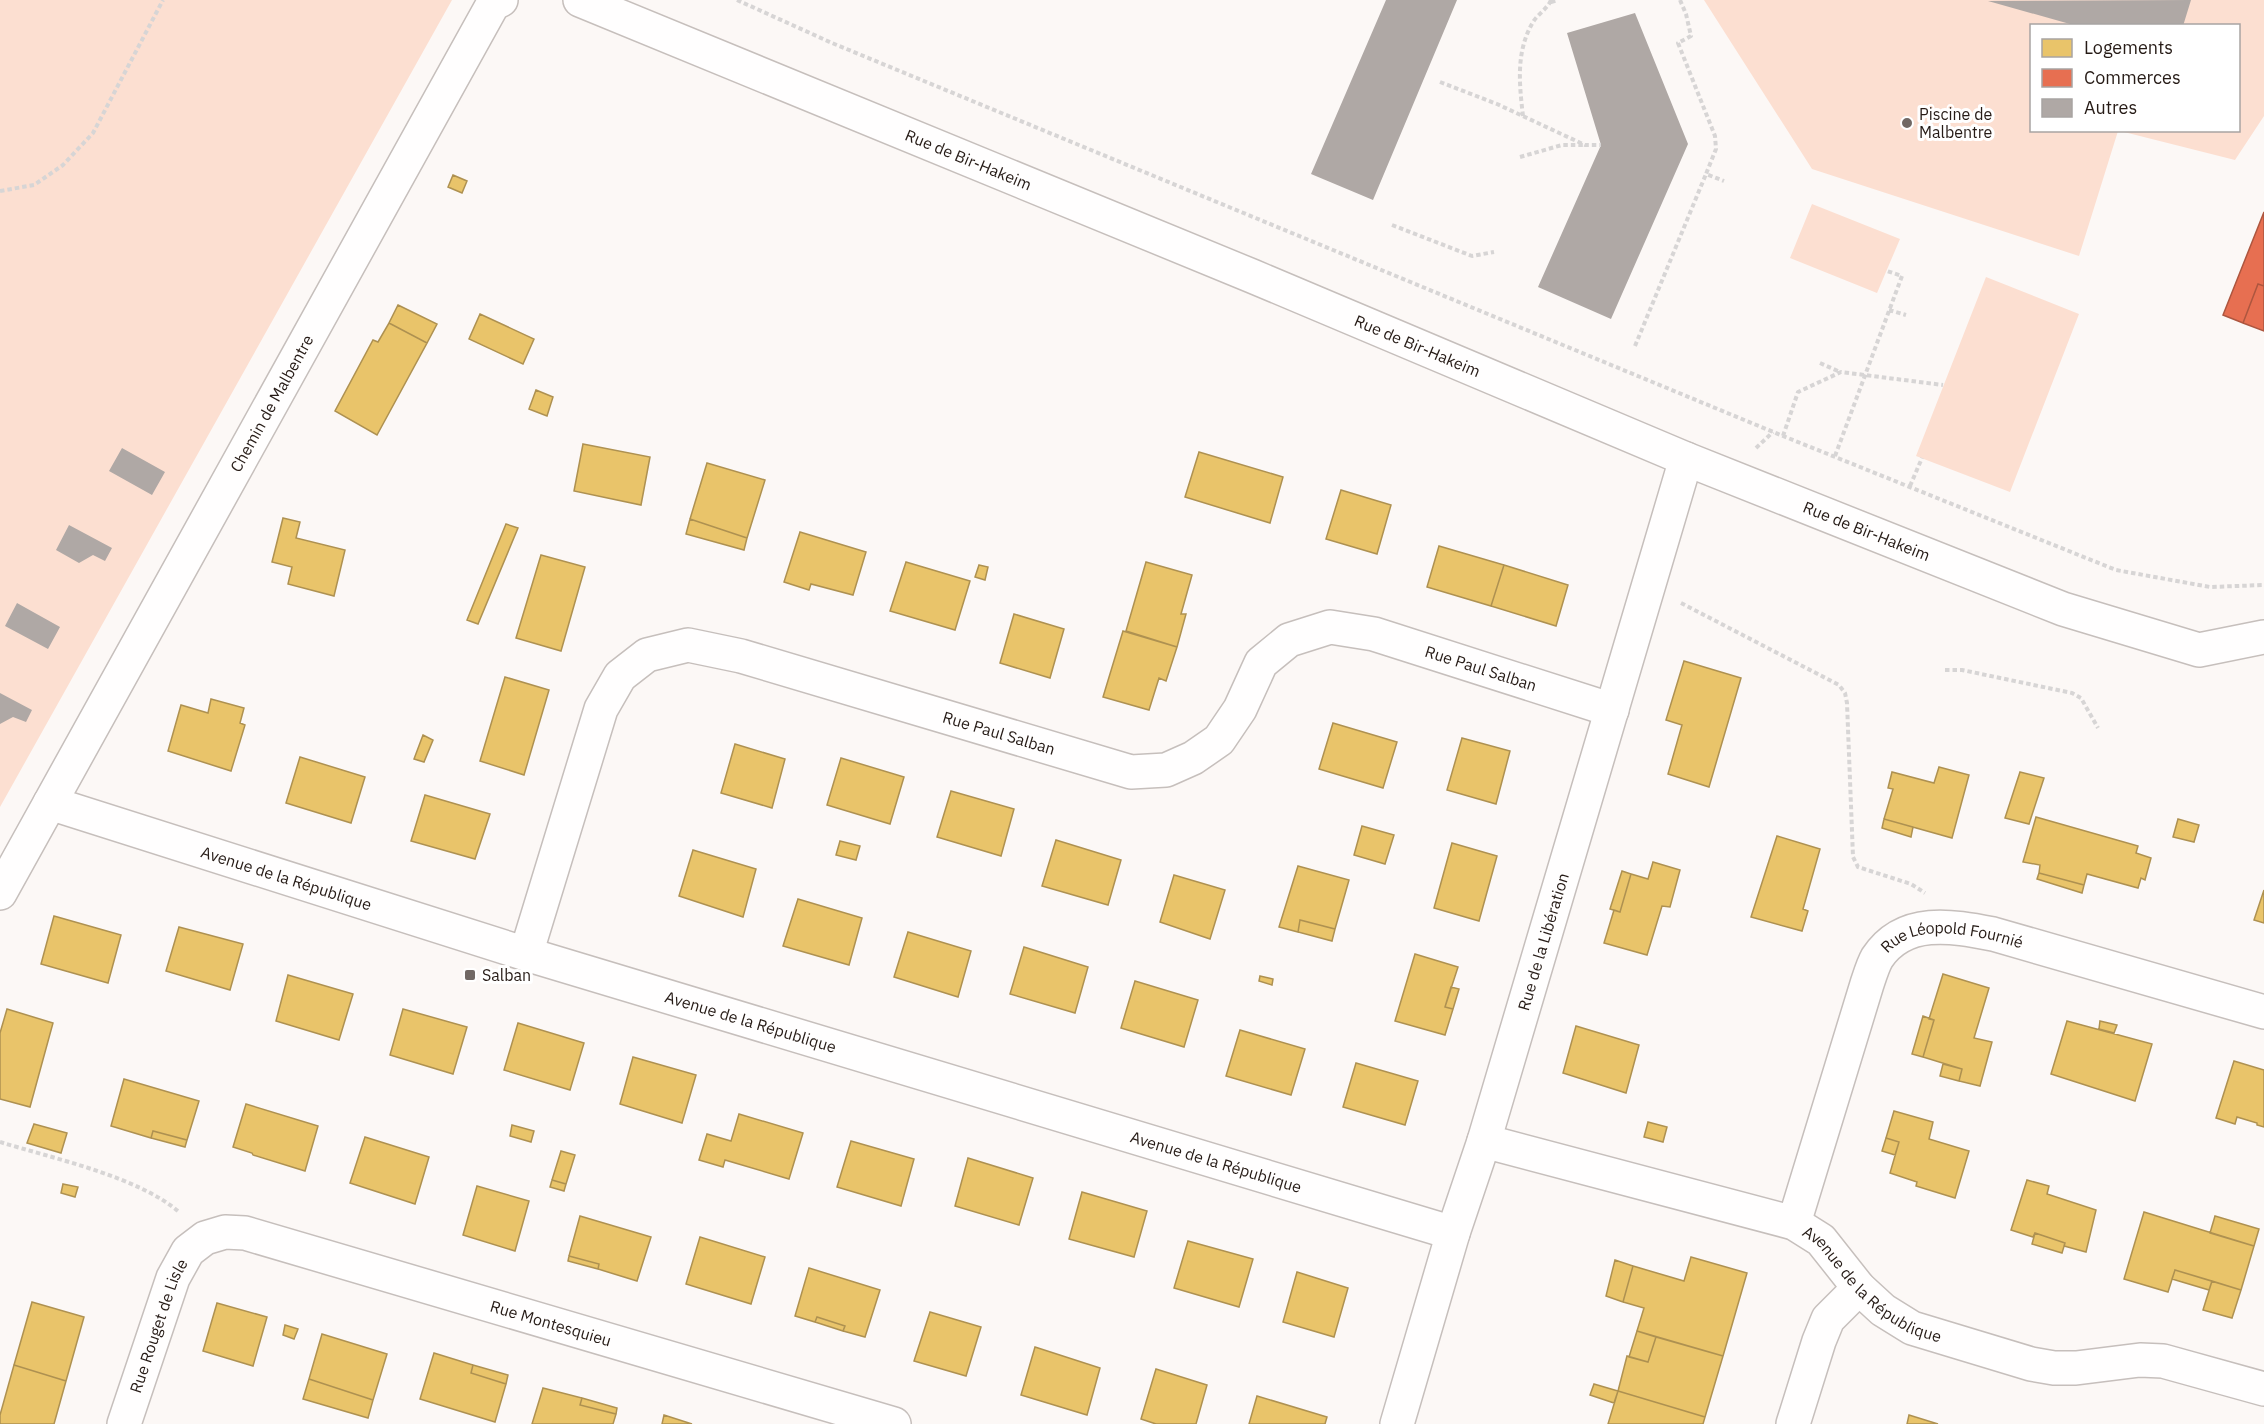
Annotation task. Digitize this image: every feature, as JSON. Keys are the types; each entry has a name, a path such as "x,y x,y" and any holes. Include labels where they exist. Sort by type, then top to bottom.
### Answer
{"street":[{"name":"Rue de Bir-Hakeim","path":"580,0 1252,276 1686,459 2063,609 2199,650 2264,637"},
{"name":"Chemin de Malbentre","path":"0,893 497,2"},
{"name":"Rue de la Libération","path":"1397,1424 1453,1233 1484,1141 1686,459"},
{"name":"Rue Paul Salban","path":"526,954 601,709 620,676 647,655 688,645 741,656 1131,772 1166,770 1193,758 1219,740 1240,709 1261,663 1289,640 1330,627 1374,634 1612,710"},
{"name":"Avenue de la République","path":"50,803 526,954 1453,1233"},
{"name":"Rue Léopold Fournié","path":"1794,1222 1876,959 1888,943 1903,934 1926,926 1953,926 1993,933 2264,1012"},
{"name":"Avenue de la République","path":"1484,1141 1794,1222 1821,1240 1858,1288 1883,1310 1912,1328 2031,1364 2054,1368 2076,1368 2140,1360 2163,1361 2264,1389"},
{"name":"Rue Montesquieu","path":"205,1238 225,1232 245,1233 894,1424"},
{"name":"Rue Rouget de Lisle","path":"124,1424 173,1278 188,1251 205,1238"},
{"path":"1793,1424 1828,1319 1858,1288"}],"path":[{"path":"0,191 34,185 63,165 93,133 163,0"},
{"path":"736,0 865,56 1783,436 2116,570 2210,587 2264,585"},
{"path":"1523,116 1519,68 1523,41 1535,19 1551,1 1558,0"},
{"path":"1635,346 1716,149 1715,136 1678,43 1691,36 1680,0"},
{"path":"1440,82 1497,104 1585,145"},
{"path":"1520,157 1562,145 1601,145"},
{"path":"1706,174 1724,181"},
{"path":"1392,225 1472,256 1494,252"},
{"path":"1835,456 1902,276 1887,271"},
{"path":"1889,310 1906,315"},
{"path":"1820,363 1841,372 1943,385"},
{"path":"1783,436 1798,392 1841,372"},
{"path":"1910,486 1922,458"},
{"path":"1648,586 1839,685 1845,693 1847,704 1853,857 1858,867 1921,888 1926,894 1937,927"},
{"path":"1945,670 1962,670 2072,693 2081,698 2098,728"},
{"path":"0,1142 149,1191 170,1204 205,1238"}],"shaded area":[{"path":"0,0 452,0 0,807"},
{"name":"Piscine de Malbentre","path":"1704,0 2264,0 2264,116 2235,160 2124,132 2240,132 2240,24 2030,24 2030,132 2118,132 2079,256 1812,169"},
{"path":"1812,204 1900,239 1877,293 1790,258"},
{"path":"1986,277 2079,314 2010,492 1916,456"}],"building: Logements":[{"path":"453,175 467,181 462,193 448,187"},
{"path":"398,305 437,324 427,343 389,323"},
{"path":"480,314 534,339 523,364 469,339"},
{"path":"389,323 427,343 377,435 335,411 373,340 378,342"},
{"path":"536,390 553,397 547,416 529,409"},
{"path":"583,444 650,457 641,505 574,491"},
{"path":"1199,452 1283,477 1270,523 1185,497"},
{"path":"707,463 765,480 747,538 690,519"},
{"path":"1341,490 1391,505 1377,554 1326,539"},
{"path":"283,518 300,522 296,538 345,550 334,596 288,584 292,567 272,562"},
{"path":"690,519 747,538 744,550 686,534"},
{"path":"506,524 518,528 478,624 467,620"},
{"path":"800,532 866,552 853,595 811,584 809,590 784,582"},
{"path":"1439,546 1504,565 1491,606 1427,587"},
{"path":"541,555 585,567 561,651 516,638"},
{"path":"906,562 970,581 955,630 890,611"},
{"path":"1146,562 1192,575 1181,614 1186,614 1177,647 1126,631"},
{"path":"979,565 988,567 985,580 975,577"},
{"path":"1504,565 1568,585 1556,626 1491,606"},
{"path":"1014,614 1064,629 1050,678 1000,663"},
{"path":"1123,631 1177,647 1166,681 1159,678 1149,710 1103,697"},
{"path":"1684,661 1741,678 1709,787 1668,774 1682,725 1666,720"},
{"path":"505,677 549,690 524,775 480,761"},
{"path":"211,699 244,708 240,723 245,725 231,771 168,751 181,705 208,713"},
{"path":"1333,723 1397,742 1383,788 1319,769"},
{"path":"423,735 433,740 424,762 414,759"},
{"path":"1462,738 1510,751 1496,804 1447,790"},
{"path":"735,744 785,759 772,808 721,793"},
{"path":"300,757 365,777 351,823 286,803"},
{"path":"841,758 904,777 890,824 827,805"},
{"path":"1939,767 1969,775 1952,838 1884,819 1893,789 1888,788 1892,772 1934,783"},
{"path":"2020,772 2044,778 2029,824 2005,818"},
{"path":"951,791 1014,809 1001,856 937,837"},
{"path":"425,795 490,814 475,859 411,841"},
{"path":"2036,817 2138,846 2136,853 2151,858 2145,880 2141,878 2138,888 2087,874 2084,885 2039,873 2040,865 2023,862"},
{"path":"1884,819 1913,827 1911,837 1882,828"},
{"path":"2178,819 2199,825 2194,842 2173,837"},
{"path":"1362,826 1394,835 1385,864 1354,855"},
{"path":"1777,836 1820,849 1803,909 1808,911 1802,931 1751,917"},
{"path":"1056,840 1121,860 1108,905 1042,886"},
{"path":"840,841 860,846 856,860 836,855"},
{"path":"1452,843 1497,856 1479,921 1434,908"},
{"path":"693,850 756,869 743,917 679,896"},
{"path":"1653,862 1680,870 1670,907 1662,906 1647,955 1604,943 1614,910 1620,912 1631,874 1648,879"},
{"path":"1298,866 1349,880 1335,929 1300,920 1298,932 1279,927"},
{"path":"1622,871 1631,874 1620,912 1610,909"},
{"path":"2039,873 2084,885 2082,893 2037,879"},
{"path":"1174,875 1225,890 1210,939 1160,922"},
{"path":"2264,890 2264,923 2254,920"},
{"path":"798,899 862,918 849,965 783,946"},
{"path":"54,916 121,935 108,983 41,964"},
{"path":"1300,920 1335,929 1332,941 1298,932"},
{"path":"179,927 243,944 230,990 166,971"},
{"path":"908,932 971,951 958,997 894,977"},
{"path":"1024,947 1088,967 1075,1013 1010,994"},
{"path":"1415,954 1458,967 1445,1007 1453,1009 1445,1035 1395,1021"},
{"path":"1943,974 1989,988 1974,1038 1992,1042 1980,1086 1959,1081 1962,1069 1923,1057 1934,1020 1929,1019"},
{"path":"288,975 353,994 339,1040 276,1021"},
{"path":"1260,976 1273,979 1272,985 1259,981"},
{"path":"1135,981 1198,1000 1184,1047 1121,1028"},
{"path":"1451,987 1459,989 1453,1009 1445,1007"},
{"path":"7,1009 53,1023 30,1107 0,1099 0,1033"},
{"path":"403,1009 467,1027 453,1074 390,1055"},
{"path":"1923,1016 1934,1020 1923,1057 1912,1054"},
{"path":"2067,1021 2152,1044 2135,1101 2051,1074"},
{"path":"2100,1021 2117,1025 2114,1033 2099,1029"},
{"path":"518,1023 584,1043 570,1090 504,1070"},
{"path":"1576,1026 1639,1045 1626,1093 1563,1073"},
{"path":"1240,1030 1305,1049 1291,1095 1226,1076"},
{"path":"633,1057 696,1075 682,1123 620,1104"},
{"path":"2234,1061 2264,1070 2264,1127 2237,1117 2235,1124 2216,1118"},
{"path":"1356,1063 1418,1081 1405,1125 1343,1107"},
{"path":"1943,1064 1962,1069 1959,1081 1940,1076"},
{"path":"124,1079 199,1101 187,1140 153,1131 151,1138 111,1126"},
{"path":"246,1104 318,1126 305,1171 233,1147"},
{"path":"1894,1111 1933,1122 1929,1139 1969,1151 1955,1198 1916,1186 1917,1182 1890,1173 1899,1142 1886,1138"},
{"path":"739,1114 803,1133 789,1179 725,1160 723,1167 699,1160 707,1134 731,1141"},
{"path":"1648,1122 1667,1127 1663,1142 1644,1137"},
{"path":"34,1124 67,1133 61,1153 27,1143"},
{"path":"512,1125 534,1131 531,1142 510,1136"},
{"path":"153,1131 187,1140 185,1147 151,1138"},
{"path":"365,1137 429,1157 415,1204 350,1183"},
{"path":"1886,1138 1899,1142 1895,1155 1882,1151"},
{"path":"851,1141 914,1159 901,1206 837,1187"},
{"path":"561,1151 575,1155 566,1184 552,1180"},
{"path":"968,1158 1033,1178 1019,1225 955,1206"},
{"path":"552,1180 566,1184 564,1191 550,1187"},
{"path":"2027,1180 2049,1186 2047,1194 2096,1210 2086,1252 2064,1246 2065,1243 2035,1233 2033,1237 2011,1230"},
{"path":"63,1184 78,1187 75,1197 61,1193"},
{"path":"477,1186 529,1201 515,1251 463,1235"},
{"path":"1082,1192 1147,1211 1134,1257 1069,1239"},
{"path":"2144,1212 2254,1246 2241,1290 2175,1270 2168,1292 2124,1279"},
{"path":"580,1216 651,1237 637,1281 598,1269 599,1264 569,1256"},
{"path":"2215,1216 2259,1229 2254,1246 2210,1233"},
{"path":"2035,1233 2065,1243 2062,1253 2032,1244"},
{"path":"700,1237 765,1257 751,1304 686,1284"},
{"path":"1188,1241 1253,1259 1239,1307 1174,1288"},
{"path":"569,1256 599,1264 598,1269 568,1261"},
{"path":"1691,1257 1747,1273 1723,1356 1637,1331 1644,1308 1623,1302 1633,1266 1684,1281"},
{"path":"1615,1260 1633,1266 1623,1302 1606,1296"},
{"path":"809,1268 880,1290 865,1337 843,1331 845,1326 817,1317 815,1322 795,1316"},
{"path":"2175,1270 2212,1281 2209,1290 2172,1279"},
{"path":"1297,1272 1348,1288 1334,1337 1283,1322"},
{"path":"2212,1281 2241,1290 2232,1318 2203,1310"},
{"path":"32,1302 84,1317 66,1381 14,1365"},
{"path":"217,1303 267,1317 253,1366 203,1351"},
{"path":"930,1312 981,1327 966,1376 914,1361"},
{"path":"817,1317 845,1326 843,1331 815,1322"},
{"path":"285,1325 298,1329 294,1339 283,1335"},
{"path":"1637,1331 1656,1337 1648,1362 1629,1357"},
{"path":"322,1334 387,1354 373,1400 309,1379"},
{"path":"1656,1337 1723,1356 1705,1417 1618,1391 1627,1356 1648,1362"},
{"path":"1035,1347 1100,1368 1087,1415 1021,1395"},
{"path":"434,1353 473,1365 471,1373 506,1384 495,1422 420,1399"},
{"path":"14,1365 66,1381 54,1424 0,1424 0,1415"},
{"path":"473,1365 508,1375 506,1384 471,1373"},
{"path":"1156,1369 1207,1385 1196,1424 1156,1424 1141,1419"},
{"path":"309,1379 373,1400 368,1418 303,1399"},
{"path":"1594,1384 1618,1391 1614,1403 1590,1395"},
{"path":"543,1388 582,1398 580,1405 616,1414 613,1424 532,1424"},
{"path":"1618,1391 1705,1417 1703,1424 1608,1424"},
{"path":"1257,1396 1327,1417 1325,1424 1249,1424"},
{"path":"582,1398 617,1408 616,1414 580,1405"},
{"path":"664,1415 692,1424 662,1424"},
{"path":"1909,1415 1938,1424 1907,1424"}],"building: Commerces":[{"path":"2264,212 2264,286 2258,284 2243,323 2223,315"},
{"path":"2258,284 2264,286 2264,331 2243,323"}],"building: Autres":[{"path":"1386,0 1457,0 1373,200 1311,174"},
{"path":"2191,0 2184,24 2070,24 1988,1"},
{"path":"1635,13 1688,144 1611,319 1538,287 1601,145 1567,33"},
{"path":"122,448 165,472 152,495 109,471"},
{"path":"69,525 112,548 105,561 93,555 79,563 56,550"},
{"path":"17,603 60,627 48,649 5,626"},
{"path":"0,693 32,710 26,722 13,717 0,724"}],"place":[{"name":"Piscine de Malbentre","path":"1907,123"},
{"name":"Salban","path":"470,975"}]}
